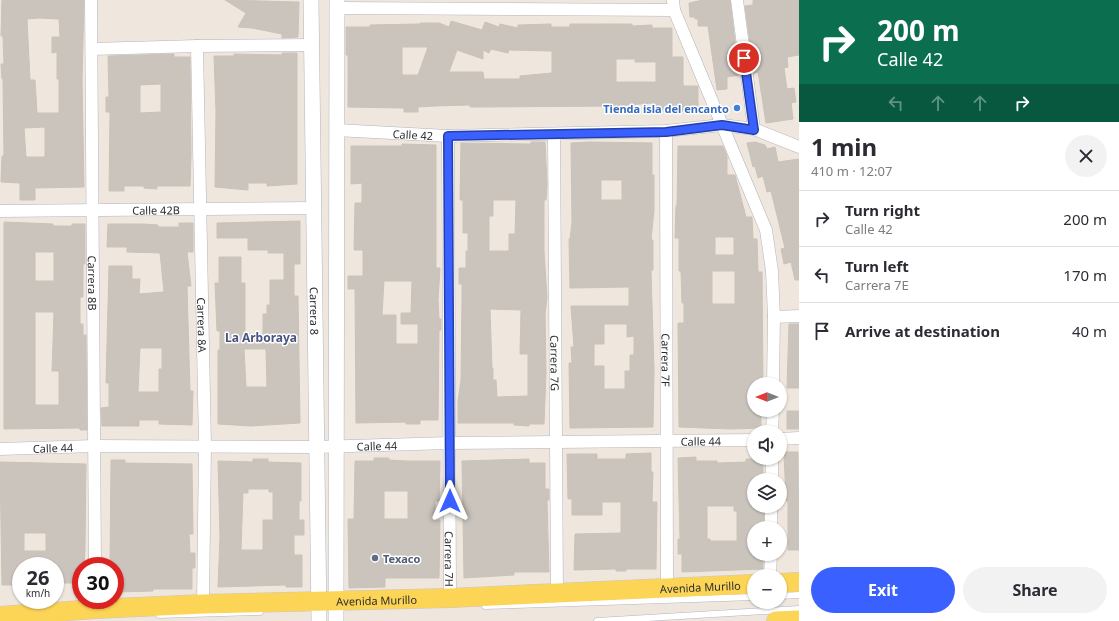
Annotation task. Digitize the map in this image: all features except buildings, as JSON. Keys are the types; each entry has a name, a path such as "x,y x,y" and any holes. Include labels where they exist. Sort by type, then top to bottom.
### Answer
{"main road":[{"path":"787,583 799,582"},
{"name":"Avenida Murillo","path":"124,604 203,604 327,610 450,598 747,584"},
{"name":"Avenida Murillo","path":"0,616 72,607"},
{"path":"776,621 799,620"}],"street":[{"name":"Carrera 8B","path":"92,0 95,557"},
{"name":"Carrera 8","path":"311,0 317,447 327,610"},
{"path":"737,0 754,130"},
{"path":"337,4 674,5 766,230 772,271 774,317 773,377"},
{"name":"Carrera 8","path":"327,610 336,446 337,4"},
{"path":"92,49 311,45"},
{"name":"Carrera 8A","path":"196,46 201,209 205,446 203,604"},
{"name":"Calle 42","path":"336,130 448,136 666,132 722,125 754,130 799,147"},
{"name":"Carrera 7F","path":"666,132 667,588"},
{"name":"Carrera 7G","path":"554,134 557,592"},
{"name":"Carrera 7H","path":"448,136 450,598"},
{"name":"Calle 42B","path":"0,211 313,208"},
{"path":"774,317 799,316"},
{"path":"787,439 799,438"},
{"name":"Calle 44","path":"0,449 94,446 317,447 449,442 747,440"}],"lane":[{"path":"787,596 799,595"},
{"path":"474,606 747,597"},
{"path":"597,621 799,608"},
{"path":"150,616 264,612"}],"place":[{"name":"Tienda isla del encanto","path":"737,108"},
{"name":"Texaco","path":"375,558"}],"district":[{"name":"La Arboraya","path":"261,337"}],"route":[{"path":"450,501 448,136 666,132 722,125 754,130 744,58"}]}
